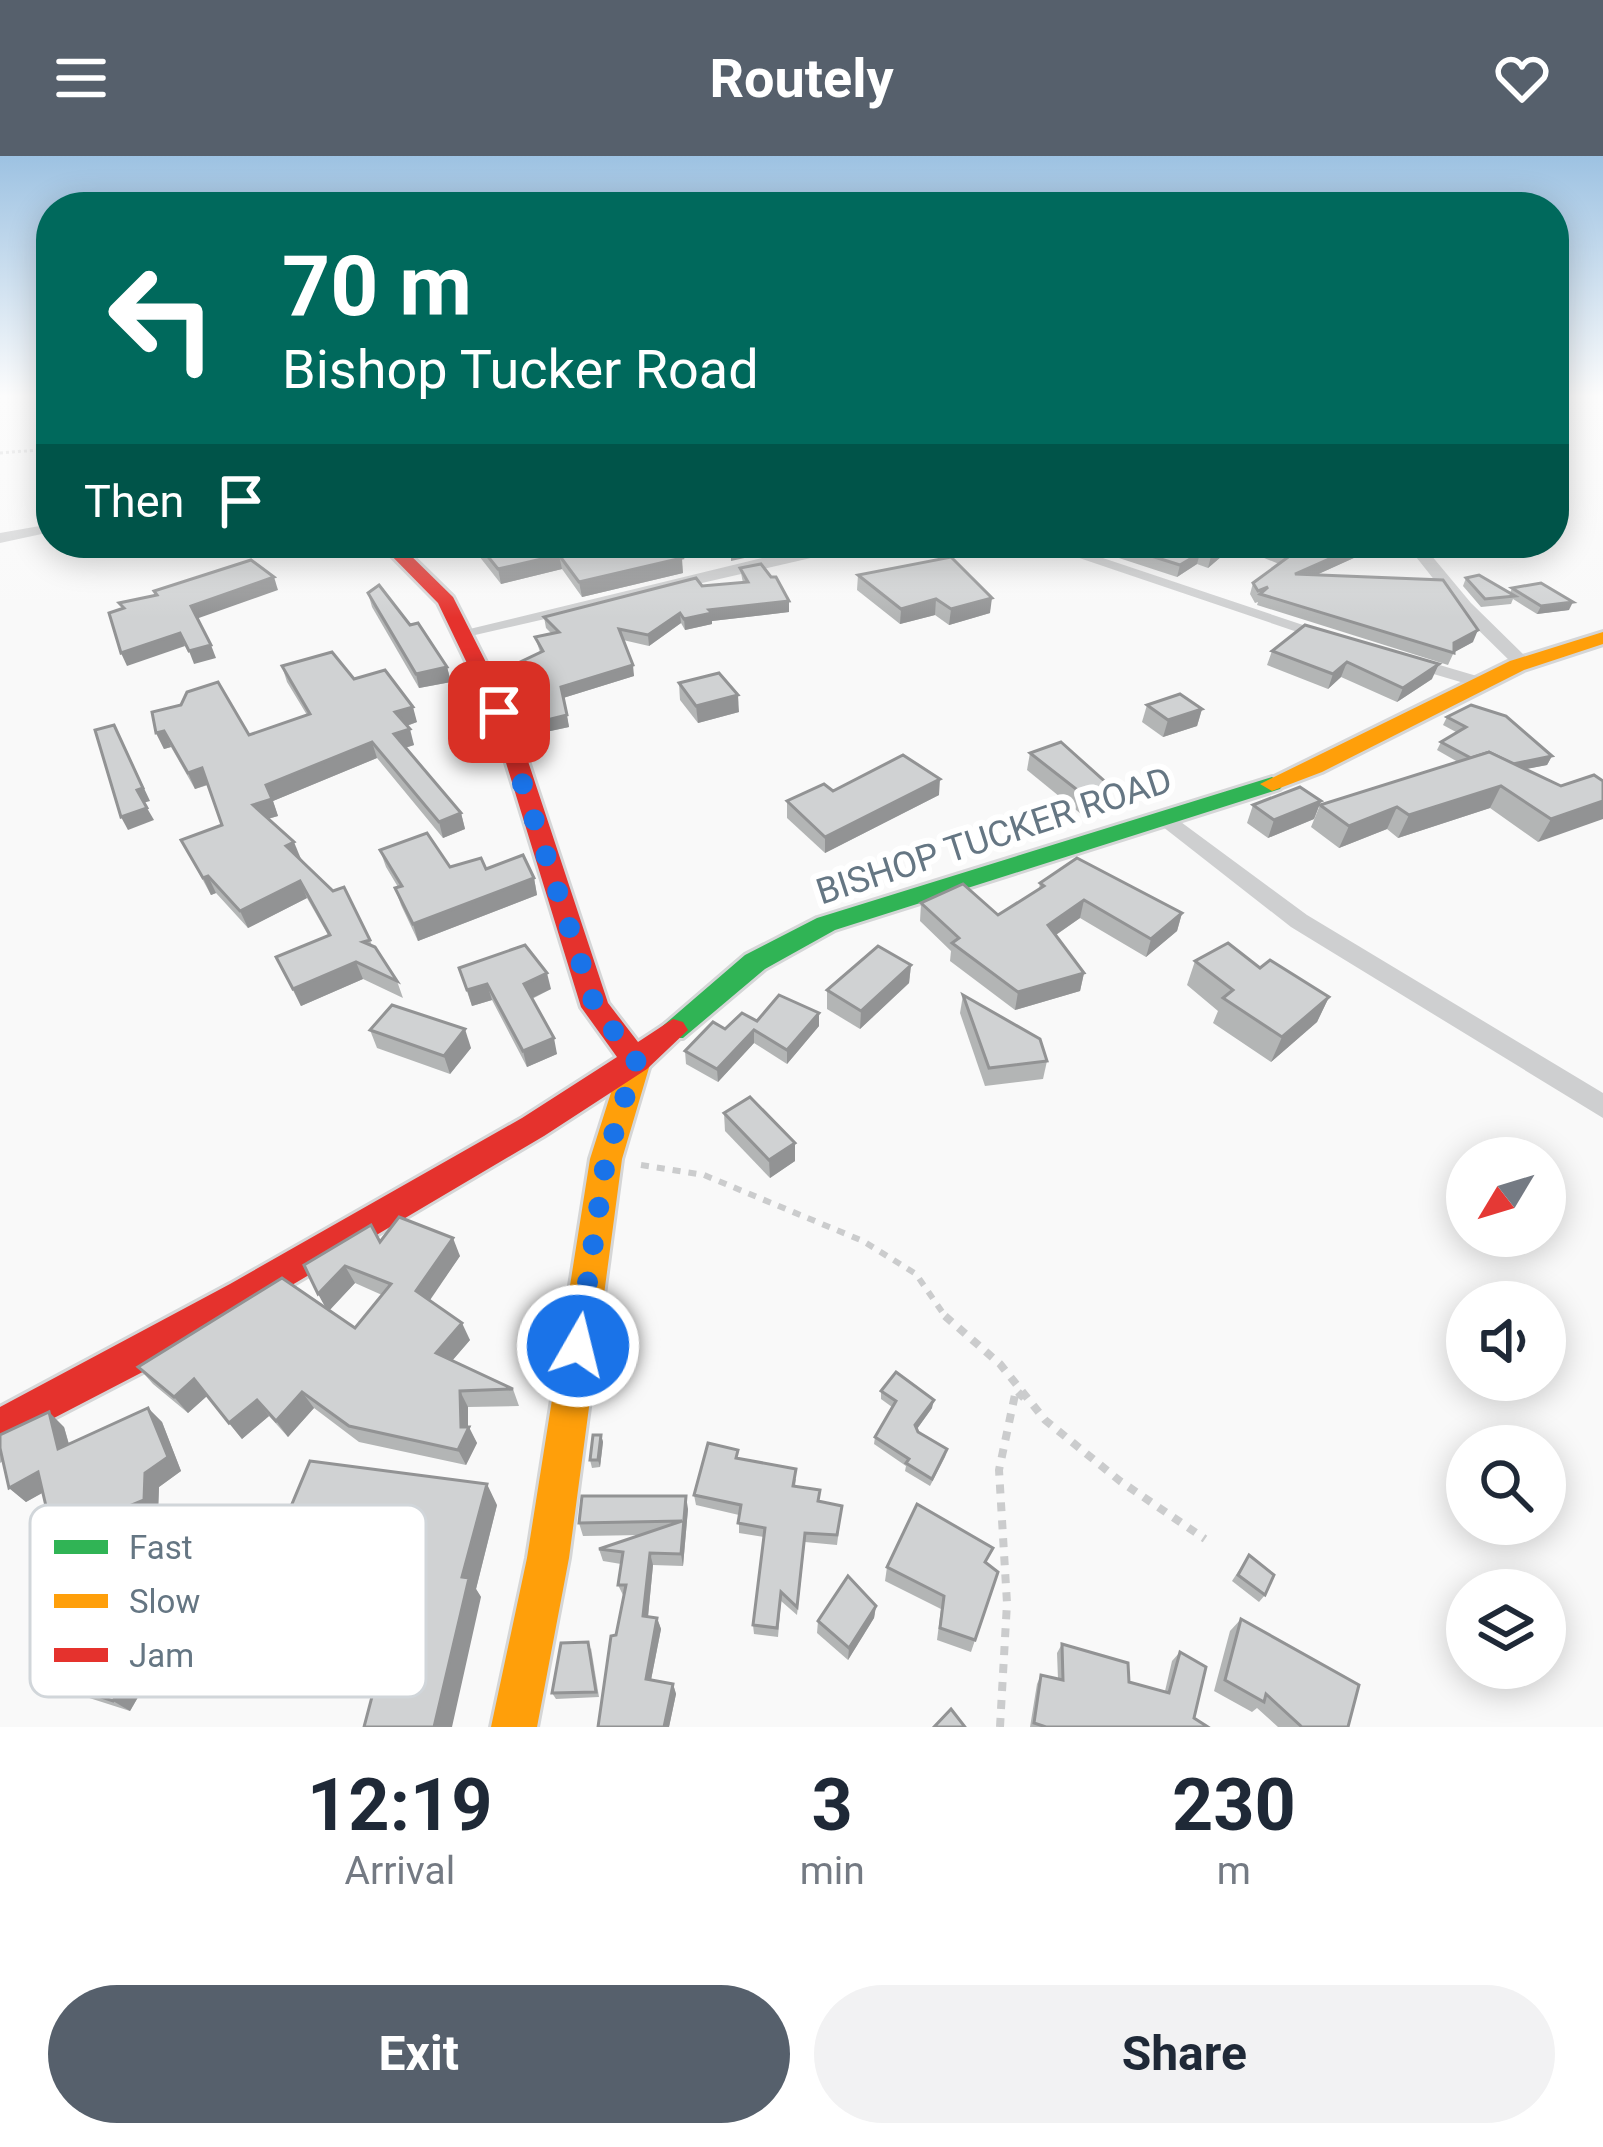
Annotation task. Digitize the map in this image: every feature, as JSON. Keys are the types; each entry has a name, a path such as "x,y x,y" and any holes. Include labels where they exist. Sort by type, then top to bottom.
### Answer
{"main road":[{"path":"403,558 446,601 462,633 510,740 595,1006 636,1061 606,1159 548,1558 514,1727"},
{"name":"BISHOP TUCKER ROAD","path":"0,1427 123,1365 527,1130 636,1061 755,962 826,924 1166,818 1369,746 1520,661 1603,638"}],"street":[{"path":"0,538 36,531"},
{"path":"462,633 795,558"},
{"path":"1088,558 1351,644"},
{"path":"1425,558 1465,607 1520,661"},
{"path":"1394,657 1481,683"},
{"path":"1166,818 1299,921 1603,1107"}],"path":[{"path":"606,1159 704,1175 863,1241 916,1274 950,1324 1000,1364 1045,1420"},
{"path":"1000,1727 1007,1603 999,1470 1016,1390 1120,1481 1205,1539"}],"building":[{"path":"489,558 546,558 498,569"},
{"path":"561,558 682,558 579,582"},
{"path":"952,558 992,598 951,609 936,599 901,609 858,575"},
{"path":"1158,558 1192,558 1180,565"},
{"path":"1287,558 1331,558 1295,574 1443,580 1478,630 1454,643 1454,653 1260,594 1268,587 1258,591 1253,583"},
{"path":"251,560 274,577 191,606 211,645 189,651 180,633 121,653 109,613 124,608 119,603 157,595 154,591"},
{"path":"761,564 776,577 789,601 709,610 712,613 684,619 680,613 648,635 619,629 633,665 561,687 567,715 539,722 514,665 543,651 535,637 559,632 544,617 696,578 702,586 748,582 740,568"},
{"path":"1479,575 1515,596 1485,599 1466,578"},
{"path":"1541,583 1573,602 1541,606 1512,588"},
{"path":"379,585 410,625 418,623 447,667 416,674 368,593"},
{"path":"1305,625 1439,664 1403,688 1347,662 1333,674 1272,651"},
{"path":"332,652 354,679 385,670 413,707 395,712 410,729 394,734 461,813 439,822 372,742 266,785 272,799 253,805 294,842 286,846 333,891 344,887 370,940 363,942 375,947 397,981 356,962 293,989 276,957 330,935 300,881 240,911 208,876 203,878 181,840 222,825 202,768 188,773 164,731 156,733 152,712 181,705 187,692 218,682 249,735 310,714 282,666"},
{"path":"719,673 738,695 696,706 679,683"},
{"path":"1180,694 1202,709 1168,720 1147,705"},
{"path":"1471,705 1506,716 1552,756 1513,764 1489,752 1471,758 1441,742 1466,727 1447,717"},
{"path":"114,725 143,788 137,790 147,808 121,817 95,730"},
{"path":"1061,742 1111,787 1085,796 1030,753"},
{"path":"1489,752 1561,786 1594,775 1603,781 1603,801 1551,819 1501,786 1409,815 1397,807 1349,826 1320,805"},
{"path":"903,755 940,779 825,837 787,801 824,784 833,791"},
{"path":"1300,787 1321,801 1274,820 1253,805"},
{"path":"427,833 450,867 481,858 486,869 523,855 534,878 413,924 395,888 402,886 380,850"},
{"path":"1077,858 1182,913 1151,939 1084,900 1048,925 1084,973 1018,992 952,943 959,938 921,903 963,884 998,915"},
{"path":"1228,943 1260,968 1270,960 1329,997 1282,1037 1223,998 1233,990 1195,961"},
{"path":"525,945 547,973 524,984 554,1038 523,1051 487,984 467,990 459,968"},
{"path":"878,946 911,965 861,1011 827,990"},
{"path":"779,995 819,1013 787,1050 754,1030 717,1069 685,1051 713,1022 725,1029 742,1013 757,1021"},
{"path":"963,995 1040,1039 1047,1061 989,1068"},
{"path":"392,1005 465,1029 444,1056 370,1030"},
{"path":"750,1097 795,1143 769,1160 724,1113"},
{"path":"399,1217 453,1238 416,1291 462,1323 436,1353 513,1389 460,1391 461,1427 469,1427 458,1450 349,1426 302,1392 276,1421 257,1400 229,1423 194,1379 174,1397 138,1367 282,1278 355,1328 391,1284 345,1266 318,1294 304,1265 371,1225 380,1242"},
{"path":"896,1372 934,1400 915,1425 918,1432 947,1449 932,1479 875,1437 896,1401 881,1391"},
{"path":"148,1408 168,1457 145,1473 144,1500 132,1505 46,1505 38,1472 9,1488 0,1435 49,1412 58,1449"},
{"path":"593,1435 601,1435 598,1460 590,1460"},
{"path":"708,1443 738,1450 736,1458 796,1469 793,1486 820,1490 818,1501 842,1506 837,1535 805,1533 797,1607 781,1592 777,1628 753,1625 765,1528 738,1523 741,1505 694,1495"},
{"path":"310,1461 487,1484 462,1577 469,1578 434,1727 364,1727 372,1697 426,1697 426,1505 292,1505"},
{"path":"582,1496 686,1496 681,1554 650,1553 643,1616 657,1618 646,1679 673,1684 664,1727 598,1727 611,1636 616,1635 626,1585 618,1585 623,1552 599,1549 682,1521 579,1523"},
{"path":"917,1504 993,1548 985,1562 998,1572 975,1640 940,1628 944,1596 887,1567"},
{"path":"1249,1555 1274,1575 1265,1595 1238,1575"},
{"path":"848,1576 876,1606 849,1648 818,1621"},
{"path":"1241,1619 1359,1685 1348,1727 1302,1727 1266,1694 1264,1702 1225,1680"},
{"path":"588,1642 596,1692 552,1693 561,1643"},
{"path":"1062,1644 1128,1663 1129,1682 1169,1693 1180,1652 1206,1667 1194,1718 1208,1727 1046,1727 1034,1723 1041,1675 1063,1680"},
{"path":"951,1709 965,1727 934,1727"}],"traffic: fast":[{"path":"673,1030 755,962 826,924 1272,784"}],"traffic: slow":[{"path":"1272,784 1517,665 1603,638"},
{"path":"514,1727 548,1558 606,1159 636,1061"}],"traffic: jam":[{"path":"403,558 446,601 487,684 510,740 595,1007 636,1061"},
{"path":"0,1427 147,1351 533,1127 673,1030"}],"route":[{"path":"499,712 595,1006 636,1061 606,1159 578,1346"}]}
